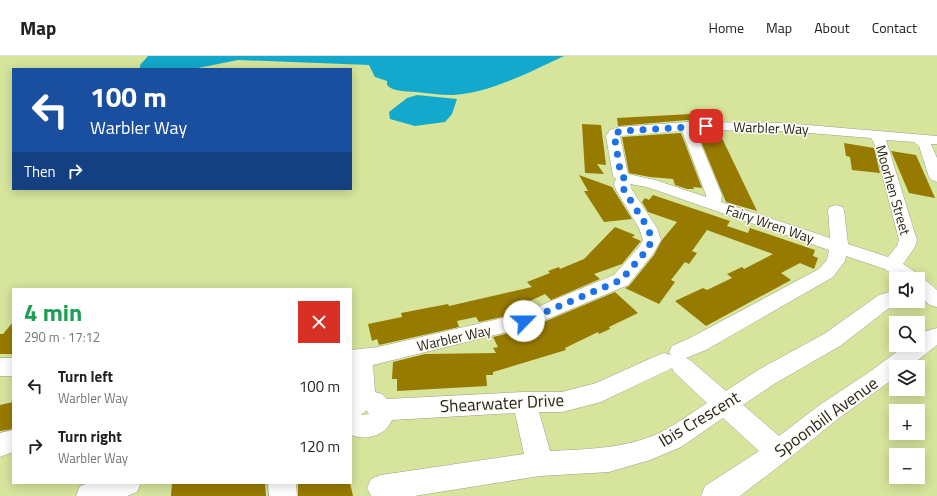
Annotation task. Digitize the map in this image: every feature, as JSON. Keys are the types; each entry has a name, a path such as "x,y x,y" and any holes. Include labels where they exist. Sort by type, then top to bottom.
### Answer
{"street":[{"name":"Warbler Way","path":"356,358 378,356 524,321 621,280 647,250 652,240 648,228 624,190 622,184 624,178 621,176 613,136 615,133 620,131 687,126 784,127 937,140"},
{"path":"687,126 714,195 714,200 711,205"},
{"name":"Moorhen Street","path":"875,135 881,142 908,240 906,247 892,265"},
{"path":"919,139 924,145 937,177"},
{"name":"Fairy Wren Way","path":"624,178 650,183 711,205 892,265 901,272"},
{"name":"Shearwater Drive","path":"365,407 407,408 524,402 562,402 602,392 675,360 698,344 826,274 836,261 838,248 836,210"},
{"name":"Ibis Crescent","path":"381,488 540,464 609,460 650,448 672,439 766,377 832,340 889,299"},
{"name":"Spoonbill Avenue","path":"715,496 720,494 778,452 830,411 876,380 931,338 937,336"},
{"path":"352,423 360,427 373,425 378,421 365,407 356,358"},
{"path":"675,360 778,452"},
{"path":"0,367 12,367"},
{"path":"524,402 540,464"},
{"path":"0,445 12,441"},
{"path":"282,484 283,496"}],"green space":[{"path":"0,56 937,56 937,496 0,496"}],"water":[{"path":"148,56 564,56 510,81 480,91 452,95 393,89 387,85 387,81 375,77 369,65 238,60 198,68 140,68 140,65"},
{"path":"417,95 457,99 452,114 445,122 415,126 390,119 389,112 407,98"}],"building":[{"path":"691,114 711,115 714,121 687,120 618,126 617,118"},
{"path":"582,124 601,125 606,165 597,164 604,174 585,173"},
{"path":"697,132 719,132 757,211 726,202"},
{"path":"681,133 702,188 693,187 694,189 687,189 675,185 673,179 629,173 622,137"},
{"path":"844,143 874,148 880,173 852,170 850,157 846,156"},
{"path":"891,151 916,155 935,198 909,193"},
{"path":"579,175 612,187 632,219 604,222 584,191 588,191"},
{"path":"653,195 730,221 727,226 748,233 750,228 815,250 813,256 818,258 814,269 800,263 781,273 791,280 706,326 675,301 703,288 707,290 732,278 727,274 742,267 744,269 773,254 707,230 692,251 697,253 689,264 685,262 671,280 675,282 659,304 625,288 629,286 654,255 662,240 677,222 648,212 642,202 645,198 649,200"},
{"path":"615,227 635,235 632,237 641,241 622,264 594,274 600,279 551,300 545,294 528,302 532,308 520,313 479,322 476,317 457,321 459,327 379,345 377,339 372,341 368,324 402,317 401,313 448,304 449,306 532,287 527,282 550,273 548,271 559,267 560,269 584,259"},
{"path":"615,292 638,313 609,327 610,329 599,334 598,332 565,348 566,350 493,372 493,375 486,375 487,386 397,391 397,379 392,379 393,362 425,354 496,353 493,348 498,347 493,337 532,327"},
{"path":"12,323 12,354 0,354 0,334 3,334"},
{"path":"12,402 12,429 0,431 0,405"},
{"path":"172,484 265,484 266,496 171,496"},
{"path":"298,484 350,484 353,496 298,496"}],"route":[{"path":"524,321 621,280 647,250 652,240 648,228 624,190 622,184 624,178 621,176 613,136 614,134 620,131 706,126"}]}
